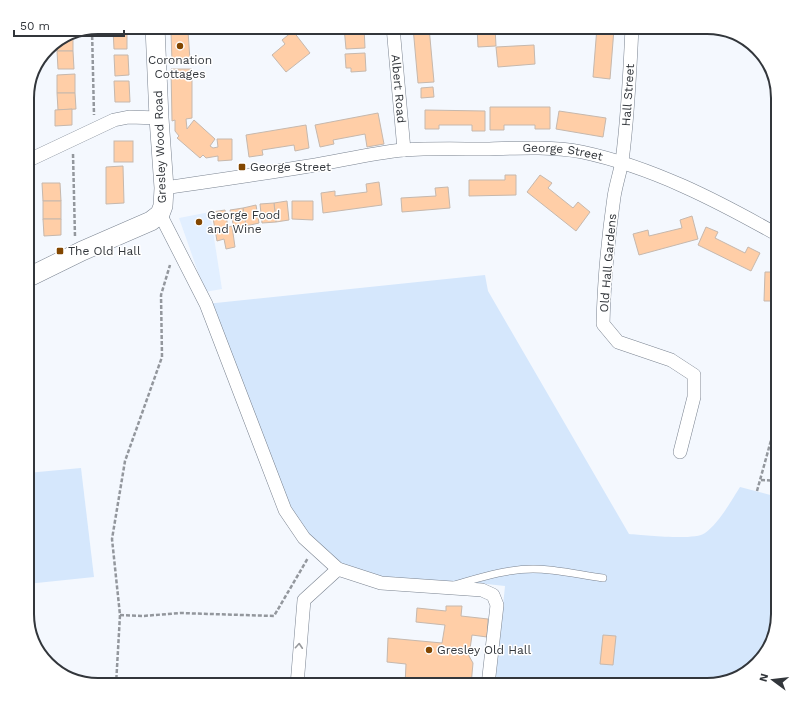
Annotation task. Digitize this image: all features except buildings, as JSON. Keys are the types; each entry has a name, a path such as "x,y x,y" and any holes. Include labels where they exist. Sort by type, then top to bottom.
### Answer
{"street":[{"name":"Gresley Wood Road","path":"34,275 151,220 160,214 163,206 164,188 155,34"},
{"name":"Albert Road","path":"394,34 404,150"},
{"name":"Hall Street","path":"622,162 628,103 632,34"},
{"path":"34,158 114,120 129,117 159,118"},
{"name":"George Street","path":"164,188 268,173 404,150 509,148 553,149 580,151 622,162 694,191 771,231"},
{"name":"Old Hall Gardens","path":"622,162 614,194 604,288 603,324 618,342 671,360 694,375 694,397 680,452"},
{"path":"160,214 206,304 285,510 304,538 338,569 381,583 482,590 493,595 497,606 489,678"},
{"path":"298,678 304,600 338,569"}],"lane":[{"path":"445,587 501,572 533,569 603,578"}],"path":[{"path":"92,34 95,130"},
{"path":"73,140 76,254"},
{"path":"116,678 120,615 112,539 125,461 162,357 161,295 176,245"},
{"path":"757,491 771,442"},
{"path":"761,480 771,481"},
{"path":"120,615 143,616 180,613 274,616 314,548"}],"shaded area":[{"path":"210,212 222,289 205,292 179,218"},
{"path":"485,275 488,291 629,534 669,537 691,537 699,535 705,533 715,524 740,487 771,495 770,626 760,649 752,659 731,673 719,677 496,678 505,586 477,583 381,583 338,569 304,538 206,304"},
{"path":"81,468 94,577 34,583 34,472"}],"place":[{"name":"Coronation Cottages","path":"180,46"},
{"name":"George Street","path":"242,167"},
{"name":"George Food and Wine","path":"199,222"},
{"name":"The Old Hall","path":"60,251"},
{"name":"Gresley Old Hall","path":"429,650"}]}
